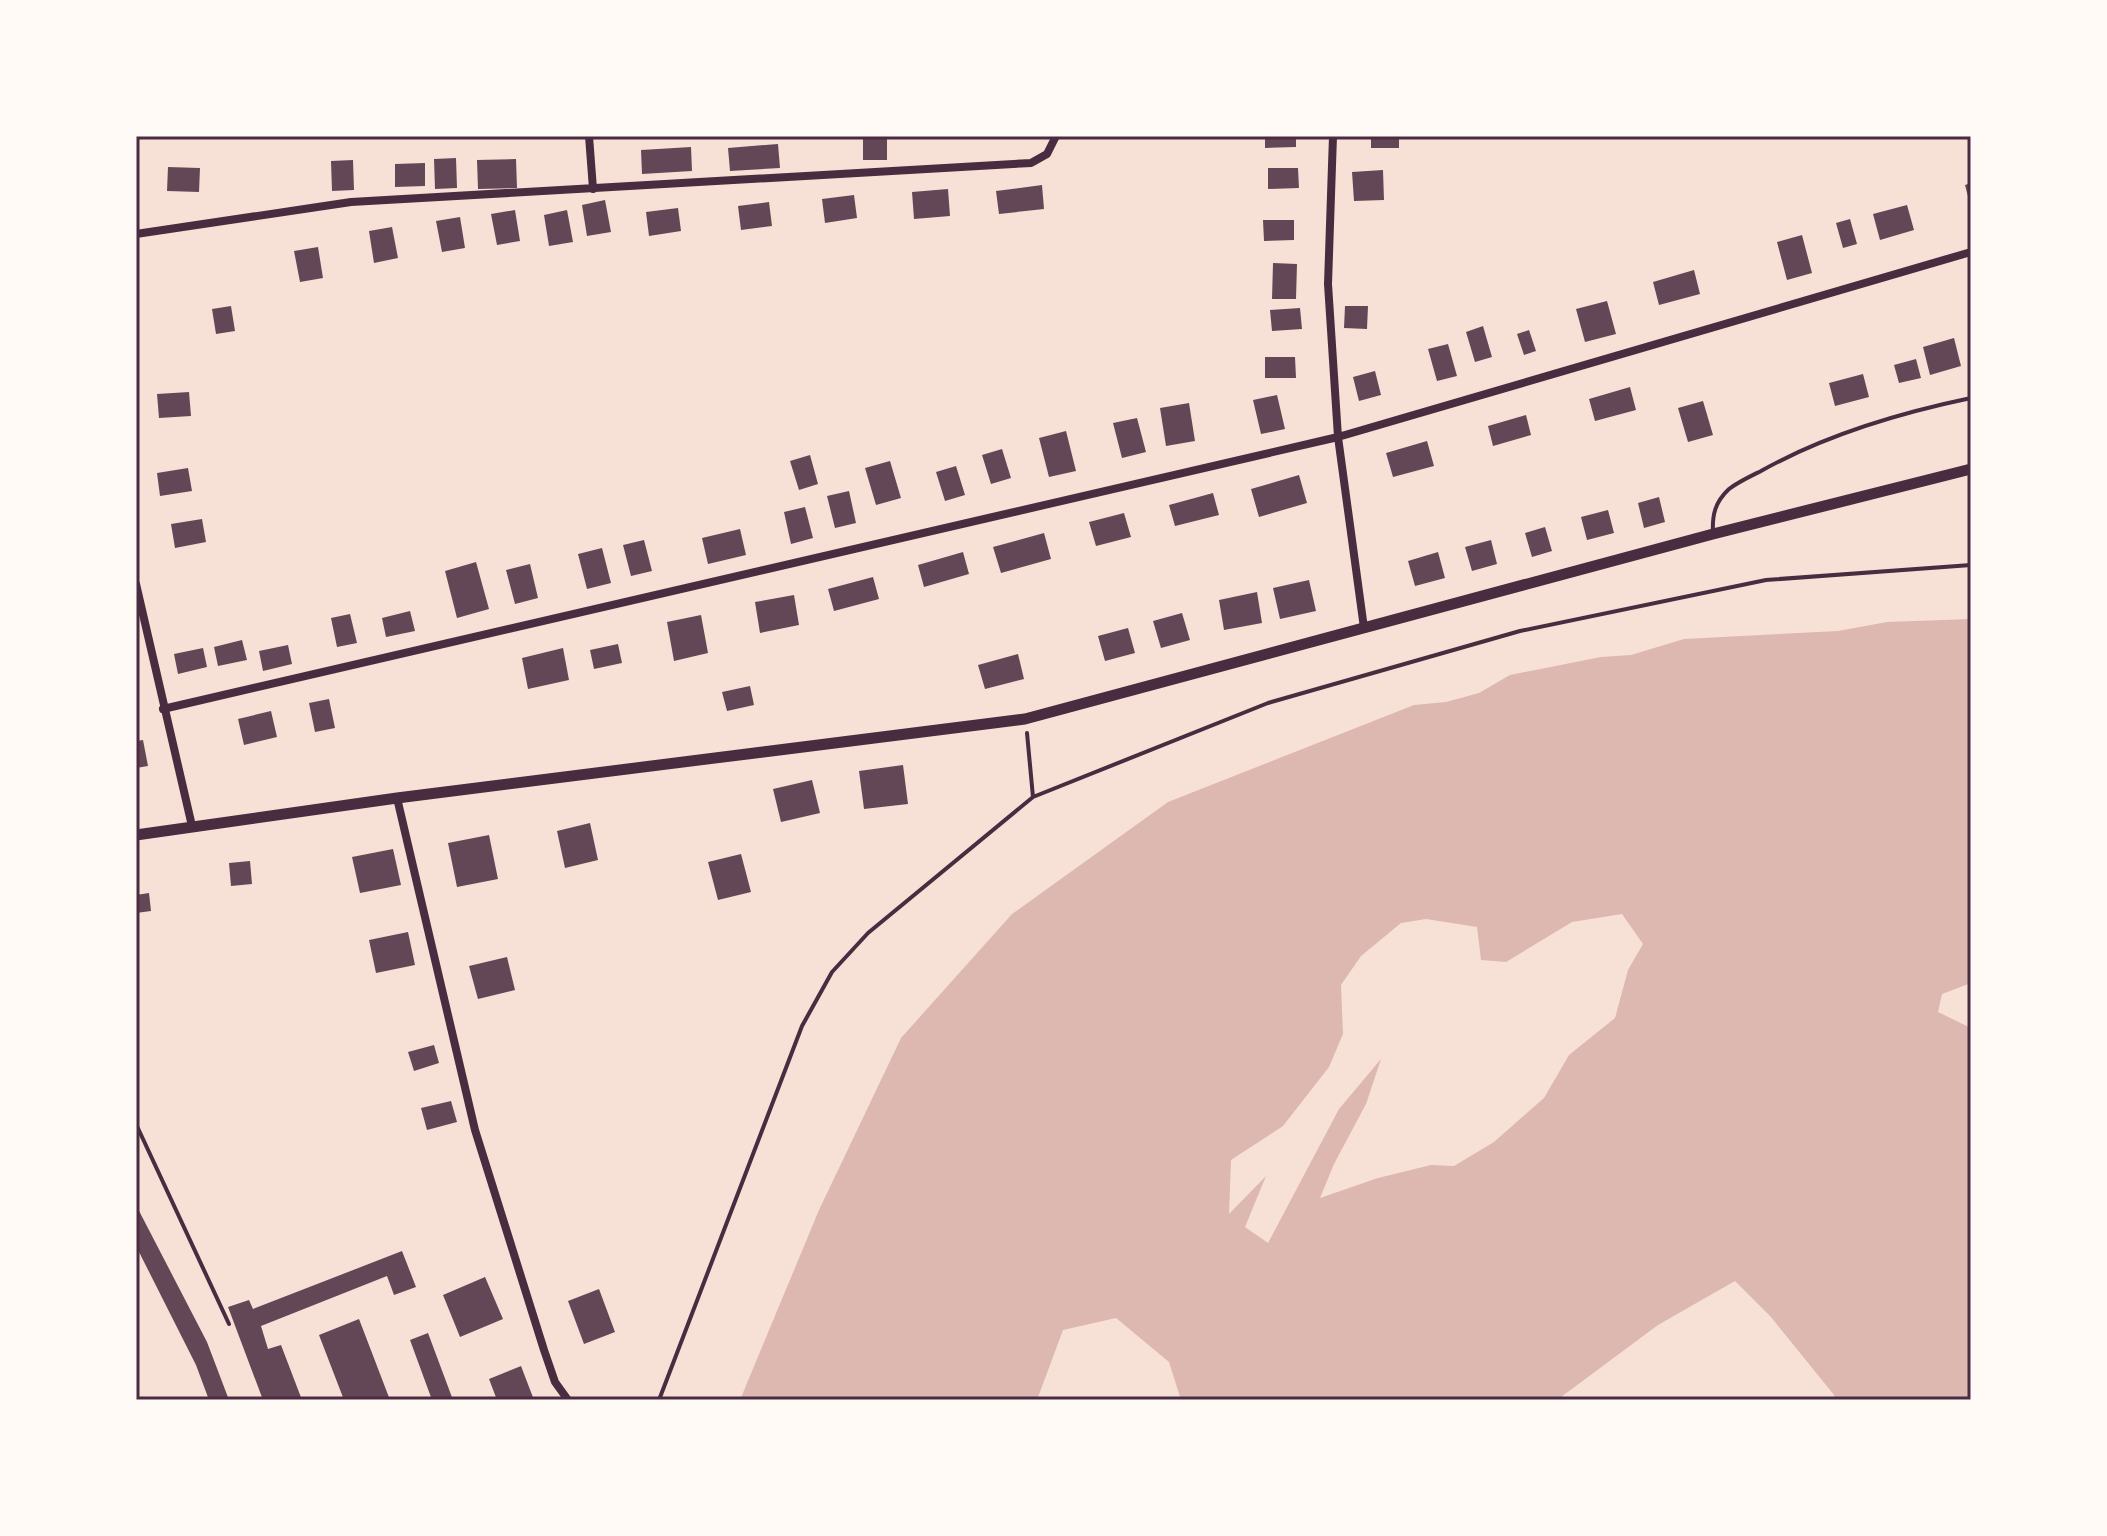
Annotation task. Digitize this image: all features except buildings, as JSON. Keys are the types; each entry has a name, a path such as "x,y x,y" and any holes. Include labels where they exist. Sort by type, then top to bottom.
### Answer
{"street":[{"path":"589,136 593,189"},
{"path":"136,234 351,202 1031,163 1047,154 1056,136"},
{"path":"1333,136 1328,284 1338,437 1364,628"},
{"path":"163,709 1338,437 1971,252"},
{"path":"136,835 397,798 1025,719 1713,534 1971,469"},
{"path":"136,584 192,826"},
{"path":"397,798 475,1130 555,1382 568,1400"}],"lane":[{"path":"1713,534 1712,514 1730,488 1800,449 1930,407 1971,398"},
{"path":"136,1124 229,1324"}],"path":[{"path":"659,1400 802,1026 832,972 868,933 1033,797 1268,703 1520,631 1766,580 1971,565"},
{"path":"1025,719 1033,797"}],"shaded area":[{"path":"1971,619 1971,983 1942,994 1938,1012 1971,1028 1971,1400 1836,1400 1771,1317 1735,1281 1658,1325 1557,1400 1181,1400 1169,1362 1116,1318 1063,1330 1037,1400 740,1400 819,1210 901,1038 1012,914 1168,802 1414,705 1446,702 1479,693 1510,675 1601,657 1631,655 1684,639 1838,631 1887,622","holes":["1622,914 1643,944 1628,970 1615,1018 1569,1055 1544,1098 1494,1142 1454,1166 1431,1165 1378,1178 1320,1198 1366,1104 1381,1059 1339,1109 1268,1243 1245,1227 1266,1176 1229,1214 1231,1160 1283,1126 1329,1067 1343,1034 1341,985 1361,956 1401,923 1426,919 1477,927 1481,960 1506,962 1572,922"]}]}
